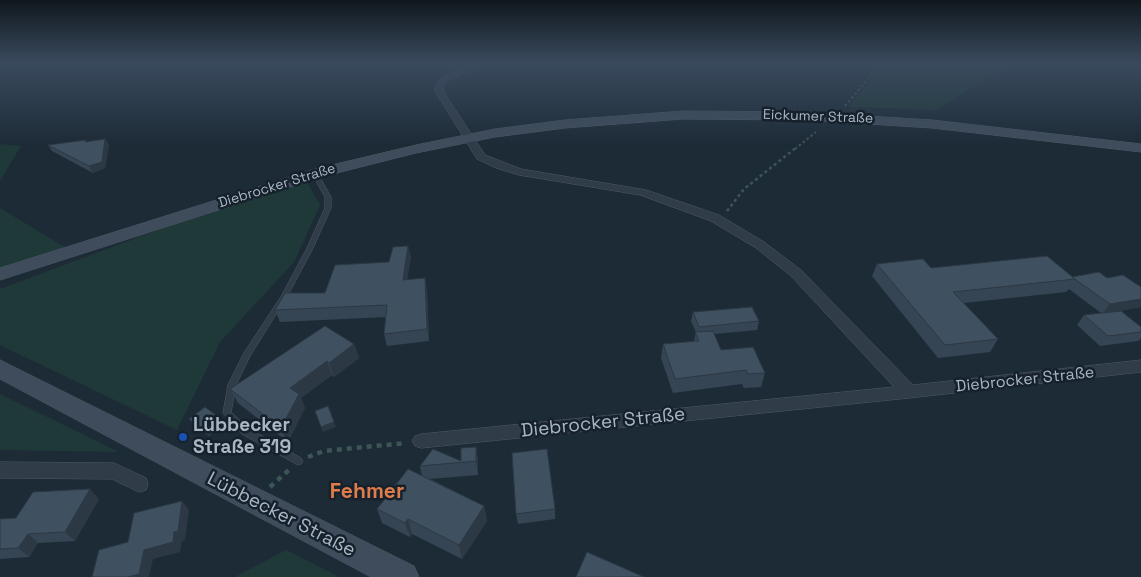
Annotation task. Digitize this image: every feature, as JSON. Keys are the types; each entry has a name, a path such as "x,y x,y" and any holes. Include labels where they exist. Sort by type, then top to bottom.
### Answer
{"main road":[{"name":"Eickumer Straße","path":"469,138 565,124 645,117 743,114 942,125 1141,148"},
{"name":"Diebrocker Straße","path":"0,274 315,174 372,159 469,138"},
{"name":"Diebrocker Straße","path":"0,284 185,215"},
{"name":"Lübbecker Straße","path":"0,369 403,577"}],"street":[{"path":"440,90 441,96 481,157 500,166 544,177 623,188 678,204 711,216 760,245 786,265 909,392"},
{"name":"Diebrocker Straße","path":"422,442 1141,366"},
{"path":"0,470 114,472 139,484"}],"lane":[{"path":"298,461 245,431 227,413 232,385 247,355 285,295 310,248 328,208 328,197 315,174"}],"path":[{"path":"845,106 859,90"},
{"path":"711,216 726,213 744,190 816,132"},
{"path":"298,461 324,452 422,442"}],"green space":[{"path":"863,90 968,90 936,110 848,107"},
{"path":"0,144 21,146 0,181"},
{"path":"307,182 320,205 294,262 220,342 177,430 0,345 0,289 195,216"},
{"path":"0,208 68,249 0,270"},
{"path":"0,394 119,452 0,450"},
{"path":"286,550 339,577 235,577"}],"building":[{"path":"105,139 102,162 89,166 48,145 86,140 85,142"},
{"path":"408,246 403,280 425,278 427,329 384,334 387,305 275,310 285,293 325,293 335,265 389,262 393,247"},
{"path":"1047,256 1075,279 953,292 998,339 945,345 877,264 923,259 931,268"},
{"path":"1099,272 1107,278 1123,275 1141,287 1141,299 1110,304 1072,277"},
{"path":"752,307 759,321 699,327 693,312"},
{"path":"1121,311 1141,327 1141,332 1108,336 1084,315"},
{"path":"325,326 354,344 290,388 299,394 281,428 230,389"},
{"path":"713,331 721,350 753,347 765,373 748,374 746,370 675,379 663,344 699,341 695,332"},
{"path":"328,406 334,422 321,427 315,411"},
{"path":"205,407 221,419 205,431 189,419"},
{"path":"476,447 476,461 420,466 433,449 461,461 461,448"},
{"path":"547,449 555,509 516,514 512,453"},
{"path":"408,469 484,506 459,545 408,519 405,523 377,509"},
{"path":"90,489 65,532 28,534 18,548 0,549 0,519 16,518 33,492"},
{"path":"182,501 178,531 174,532 173,542 144,550 139,574 128,577 92,577 99,550 128,542 134,513"},
{"path":"587,552 644,577 576,577"}],"place":[{"name":"Lübbecker Straße 319","path":"183,437"}],"district":[{"name":"Fehmer","path":"367,492"}]}
